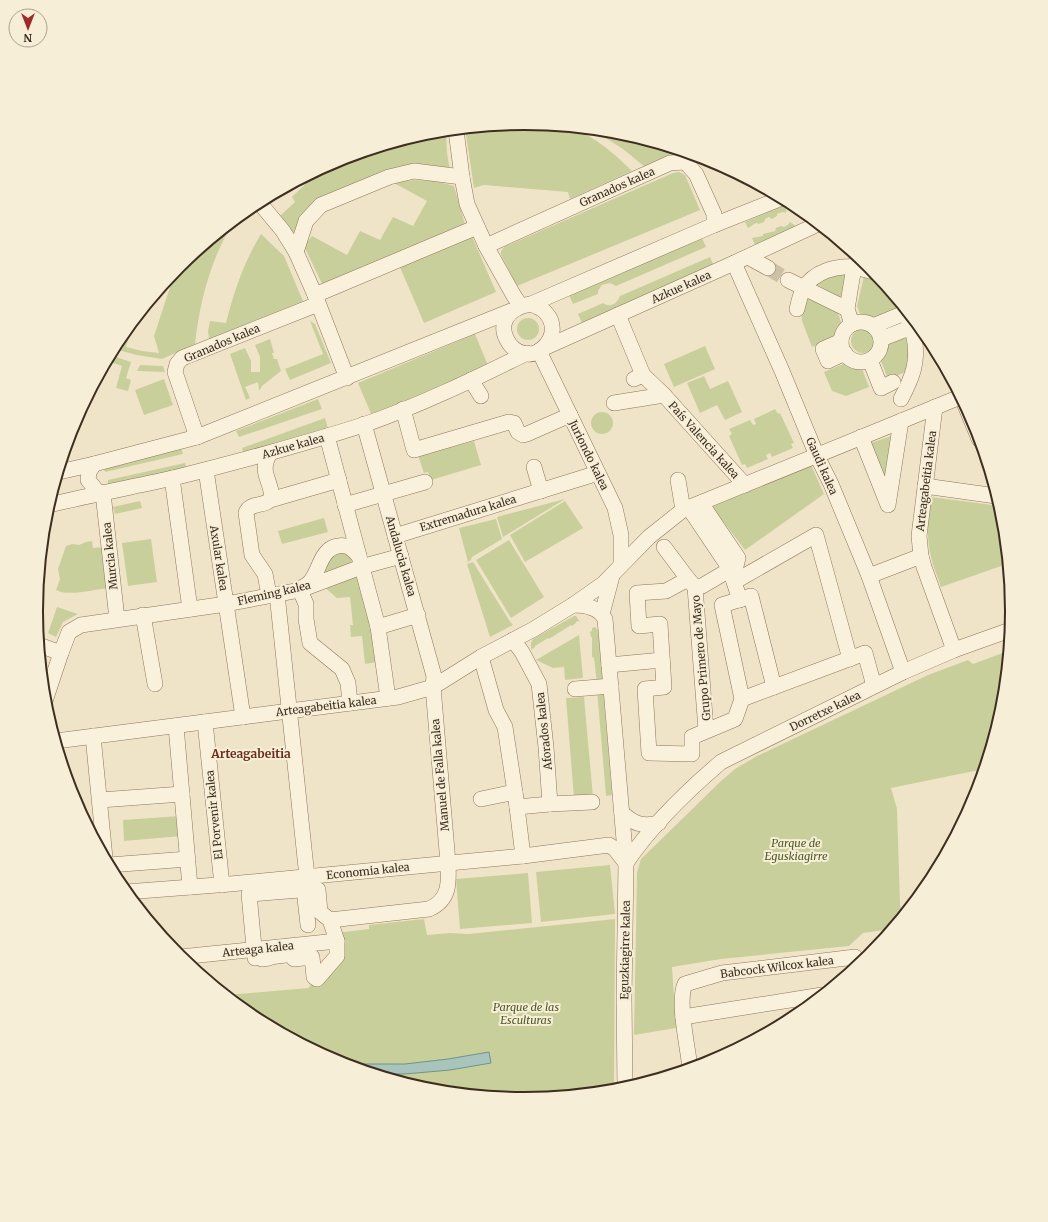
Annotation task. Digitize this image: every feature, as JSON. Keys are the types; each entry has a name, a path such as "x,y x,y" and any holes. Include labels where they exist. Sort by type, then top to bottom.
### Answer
{"street":[{"path":"457,135 467,204 486,246 521,307 546,312 551,322 552,334 549,342 537,351 520,352 512,348 507,341 504,325 506,318 521,307"},
{"name":"Granados kalea","path":"486,246 670,163 684,162 696,174 714,214 714,225"},
{"path":"296,252 306,221 321,205 389,177 414,171 462,177"},
{"path":"65,469 94,464 197,437 521,307 775,201"},
{"path":"263,207 283,231 296,252 347,378"},
{"name":"Azkue kalea","path":"55,504 206,470 270,453 364,424 434,397 618,316 812,226"},
{"name":"Granados kalea","path":"197,437 175,372 177,364 182,358 478,227"},
{"path":"748,256 768,268"},
{"name":"Gaudi kalea","path":"734,263 817,456 831,484 869,576 903,672"},
{"path":"852,324 847,309 855,264"},
{"path":"797,309 803,289 816,276 825,271 855,264 858,265"},
{"path":"788,280 803,289 847,309"},
{"path":"873,326 902,313"},
{"name":"País Valencia kalea","path":"618,316 638,377 664,394 745,485"},
{"path":"864,322 873,326 879,333 881,345 879,351 870,360 863,362 856,361 850,358 843,347 842,334 846,328 852,324 864,322"},
{"path":"881,339 912,327"},
{"path":"914,330 915,364 906,403 951,390"},
{"name":"Juriondo kalea","path":"537,351 615,508 620,535 616,570"},
{"path":"870,360 881,388 893,382"},
{"path":"471,380 481,396"},
{"name":"País Valencia kalea","path":"614,403 664,394"},
{"name":"Arteagabeitia kalea","path":"61,740 398,697 433,688 481,657 513,640 593,591 649,537 691,507 955,398"},
{"name":"Arteagabeitia kalea","path":"921,556 919,536 935,407"},
{"path":"403,409 414,450 509,422 514,423 518,432 523,435 570,415"},
{"path":"860,437 888,505 901,421"},
{"name":"Andalucia kalea","path":"364,424 434,676 433,688"},
{"path":"327,436 378,627 388,698"},
{"path":"270,453 265,462 264,469 272,497 270,500"},
{"path":"94,464 89,472 88,480 96,491 103,493"},
{"path":"534,467 541,491"},
{"name":"Axular kalea","path":"206,470 243,717"},
{"name":"Extremadura kalea","path":"395,536 598,473"},
{"path":"172,478 190,609"},
{"path":"678,480 691,507 738,558 732,575 740,600"},
{"path":"308,925 290,711 273,595 265,574 252,555 246,513 251,506 270,500 341,493 384,494 425,482"},
{"path":"925,486 991,493"},
{"name":"Murcia kalea","path":"103,493 117,619"},
{"path":"664,546 691,583 702,586 732,575 816,535 850,659"},
{"path":"350,702 348,683 342,669 310,643 306,619 306,604 300,590 311,581 322,559 334,546 343,545 351,548 360,562"},
{"name":"Fleming kalea","path":"49,688 70,632 81,625 226,604 300,590 360,562 401,556"},
{"path":"869,576 921,556 954,650"},
{"path":"573,604 591,607 602,614 616,570"},
{"name":"Grupo Primero de Mayo","path":"706,730 691,583 666,591 637,593 639,626 660,624 664,687 645,689 649,753 692,754 692,737 735,719 742,699"},
{"path":"774,687 751,596 722,605 742,699 865,654 874,686"},
{"name":"Eguzkiagirre kalea","path":"602,614 605,619 625,841 624,998 626,1081"},
{"path":"143,615 155,684"},
{"path":"378,627 418,615"},
{"name":"Dorretxe kalea","path":"626,863 633,852 659,823 707,774 721,762 903,672 954,650 1004,632"},
{"name":"Aforados kalea","path":"513,640 522,652 539,684 546,741 550,804"},
{"path":"44,647 61,653"},
{"path":"481,657 496,710 504,727 516,800 523,856"},
{"path":"609,665 662,660"},
{"path":"575,689 611,686"},
{"name":"Manuel de Falla kalea","path":"330,920 424,910 434,907 440,903 447,892 448,863 433,688"},
{"name":"El Porvenir kalea","path":"205,722 222,885"},
{"path":"176,726 190,887"},
{"path":"93,736 100,800 96,828"},
{"path":"100,800 182,794"},
{"path":"481,799 516,800 550,804 592,802"},
{"path":"622,813 632,821 641,825 652,825 659,823"},
{"name":"Dorretxe kalea","path":"625,841 659,823"},
{"name":"Economia kalea","path":"133,891 304,881 448,863 523,856 608,845 617,841 625,841"},
{"path":"608,845 615,849 626,863"},
{"path":"115,864 188,859"},
{"path":"304,881 312,888 318,890 320,912 330,920 337,941 337,956 317,979 314,977 312,957 294,959 294,954 262,959 262,957 255,958 249,894 304,881"},
{"name":"Arteaga kalea","path":"189,956 337,941"},
{"name":"Babcock Wilcox kalea","path":"683,1016 682,990 685,984 722,973 852,962"},
{"path":"689,1062 683,1016 812,997"}],"green space":[{"path":"524,130 584,134 610,151 632,171 570,199 568,192 484,185 474,188 466,134 493,131"},
{"path":"446,136 450,171 428,166 301,217 293,233 280,216 295,202 292,197 311,180 369,156 400,146"},
{"path":"604,137 648,146 674,155 645,167 623,149"},
{"path":"679,172 685,175 700,210 517,286 501,255 501,251 504,247 673,173"},
{"path":"413,180 436,181 454,186 466,228 324,288 304,246 312,236 347,255 360,231 380,240 393,217 413,226 427,201 394,183"},
{"path":"783,206 787,208 786,213 783,212 777,214 777,216 772,219 769,217 765,219 764,222 759,224 756,223 748,228 745,222"},
{"path":"790,222 796,226 755,245 752,238 763,236 763,234 775,231 776,228 781,226 784,227"},
{"path":"229,231 219,249 208,279 200,311 195,344 162,359 120,350 129,337 126,347 159,353 154,336 171,285 207,249"},
{"path":"261,234 284,256 303,301 209,339 208,331 210,321 226,323 240,277 249,255"},
{"path":"471,234 496,292 424,323 399,265"},
{"path":"702,238 706,247 616,286 610,283 602,285 598,291 598,294 573,304 569,295"},
{"path":"710,257 714,266 582,323 578,314 603,303 611,305 617,301 620,296"},
{"path":"847,268 844,300 816,284"},
{"path":"865,272 900,310 876,320 861,316 857,306"},
{"path":"808,295 837,311 842,324 837,337 812,347 802,321 801,311"},
{"path":"528,318 536,321 539,329 536,337 528,340 520,337 517,329 520,321"},
{"path":"310,321 315,324 331,363 290,380 285,369 323,354"},
{"path":"863,329 872,332 875,341 872,350 863,353 854,350 851,341 854,332"},
{"path":"475,334 489,368 372,416 358,383"},
{"path":"905,337 913,358 911,370 888,379 881,361 888,344"},
{"path":"270,339 274,359 277,359 281,371 262,386 260,390 258,382 245,387 250,398 246,400 230,354 245,348 251,361 251,372 260,372 260,357 255,345"},
{"path":"705,346 715,369 674,387 664,364"},
{"path":"116,357 131,362 126,378 131,380 128,391 116,388 122,366 112,363"},
{"path":"848,362 861,366 869,387 846,396 832,391 824,372"},
{"path":"140,365 163,366 165,372 137,371"},
{"path":"704,376 710,389 728,381 742,412 725,420 717,405 700,413 687,383"},
{"path":"164,379 173,405 144,415 135,390"},
{"path":"318,399 322,409 239,437 236,431"},
{"path":"775,409 778,414 780,413 794,443 791,444 793,448 772,457 770,453 766,455 768,459 747,468 745,464 742,465 729,436 732,434 729,429 750,420 753,425 756,424 754,419"},
{"path":"602,412 610,415 613,423 610,431 602,434 594,431 591,423 594,415"},
{"path":"325,418 328,428 244,454 242,448"},
{"path":"894,435 885,488 868,444"},
{"path":"474,441 481,465 431,480 428,472 424,473 417,452 422,451 424,455"},
{"path":"181,447 183,454 105,472 104,468"},
{"path":"185,463 187,470 108,488 108,480"},
{"path":"811,465 824,494 745,550 712,507"},
{"path":"931,497 993,505 1003,566 941,587 929,549 928,519"},
{"path":"565,499 503,537 497,517"},
{"path":"140,501 142,508 115,514 113,507"},
{"path":"565,501 583,528 525,562 510,535"},
{"path":"324,518 328,532 282,544 278,531"},
{"path":"496,519 502,539 472,557 468,562 459,528"},
{"path":"151,539 157,582 128,586 122,543"},
{"path":"509,540 544,597 511,618 476,560"},
{"path":"92,541 93,548 104,547 109,588 75,593 56,590 60,579 58,569 66,546 72,544 79,545"},
{"path":"346,550 357,563 378,662 365,664 362,636 351,637 350,625 353,625 350,597 337,598 316,580 328,557"},
{"path":"473,562 513,625 490,637 467,564"},
{"path":"57,607 78,614 63,622 56,637 48,633"},
{"path":"576,616 580,622 576,622 572,626 571,625 549,639 548,638 531,650 531,643 533,639"},
{"path":"595,627 598,630 603,683 597,684 594,658 592,657 592,637 590,632 592,631 592,628"},
{"path":"579,635 583,678 565,680 564,667 553,668 536,660"},
{"name":"Parque de Eguskiagirre","path":"1003,653 996,705 989,735 977,770 891,788 897,809 901,910 886,928 884,930 863,933 849,946 721,959 672,967 676,1028 634,1035 637,873 641,859 721,781 735,769 757,756 928,675 968,660 973,664"},
{"path":"603,689 612,795 606,796 597,690"},
{"path":"584,697 593,797 574,798 566,698"},
{"path":"180,816 182,836 124,841 123,820"},
{"path":"610,865 615,914 541,922 536,872"},
{"path":"528,873 532,923 460,929 456,879"},
{"name":"Parque de las Esculturas","path":"424,919 427,935 450,933 469,934 615,919 614,1084 555,1091 493,1091 430,1083 400,1076 340,1055 311,1042 283,1028 233,994 308,988 337,956 336,933 369,929 369,925"}],"water":[{"path":"489,1052 491,1063 450,1070 405,1074 394,1074 364,1064 405,1064"}],"tunnel":[{"path":"768,268 788,280"}],"district":[{"name":"Arteagabeitia","path":"251,753"}]}
